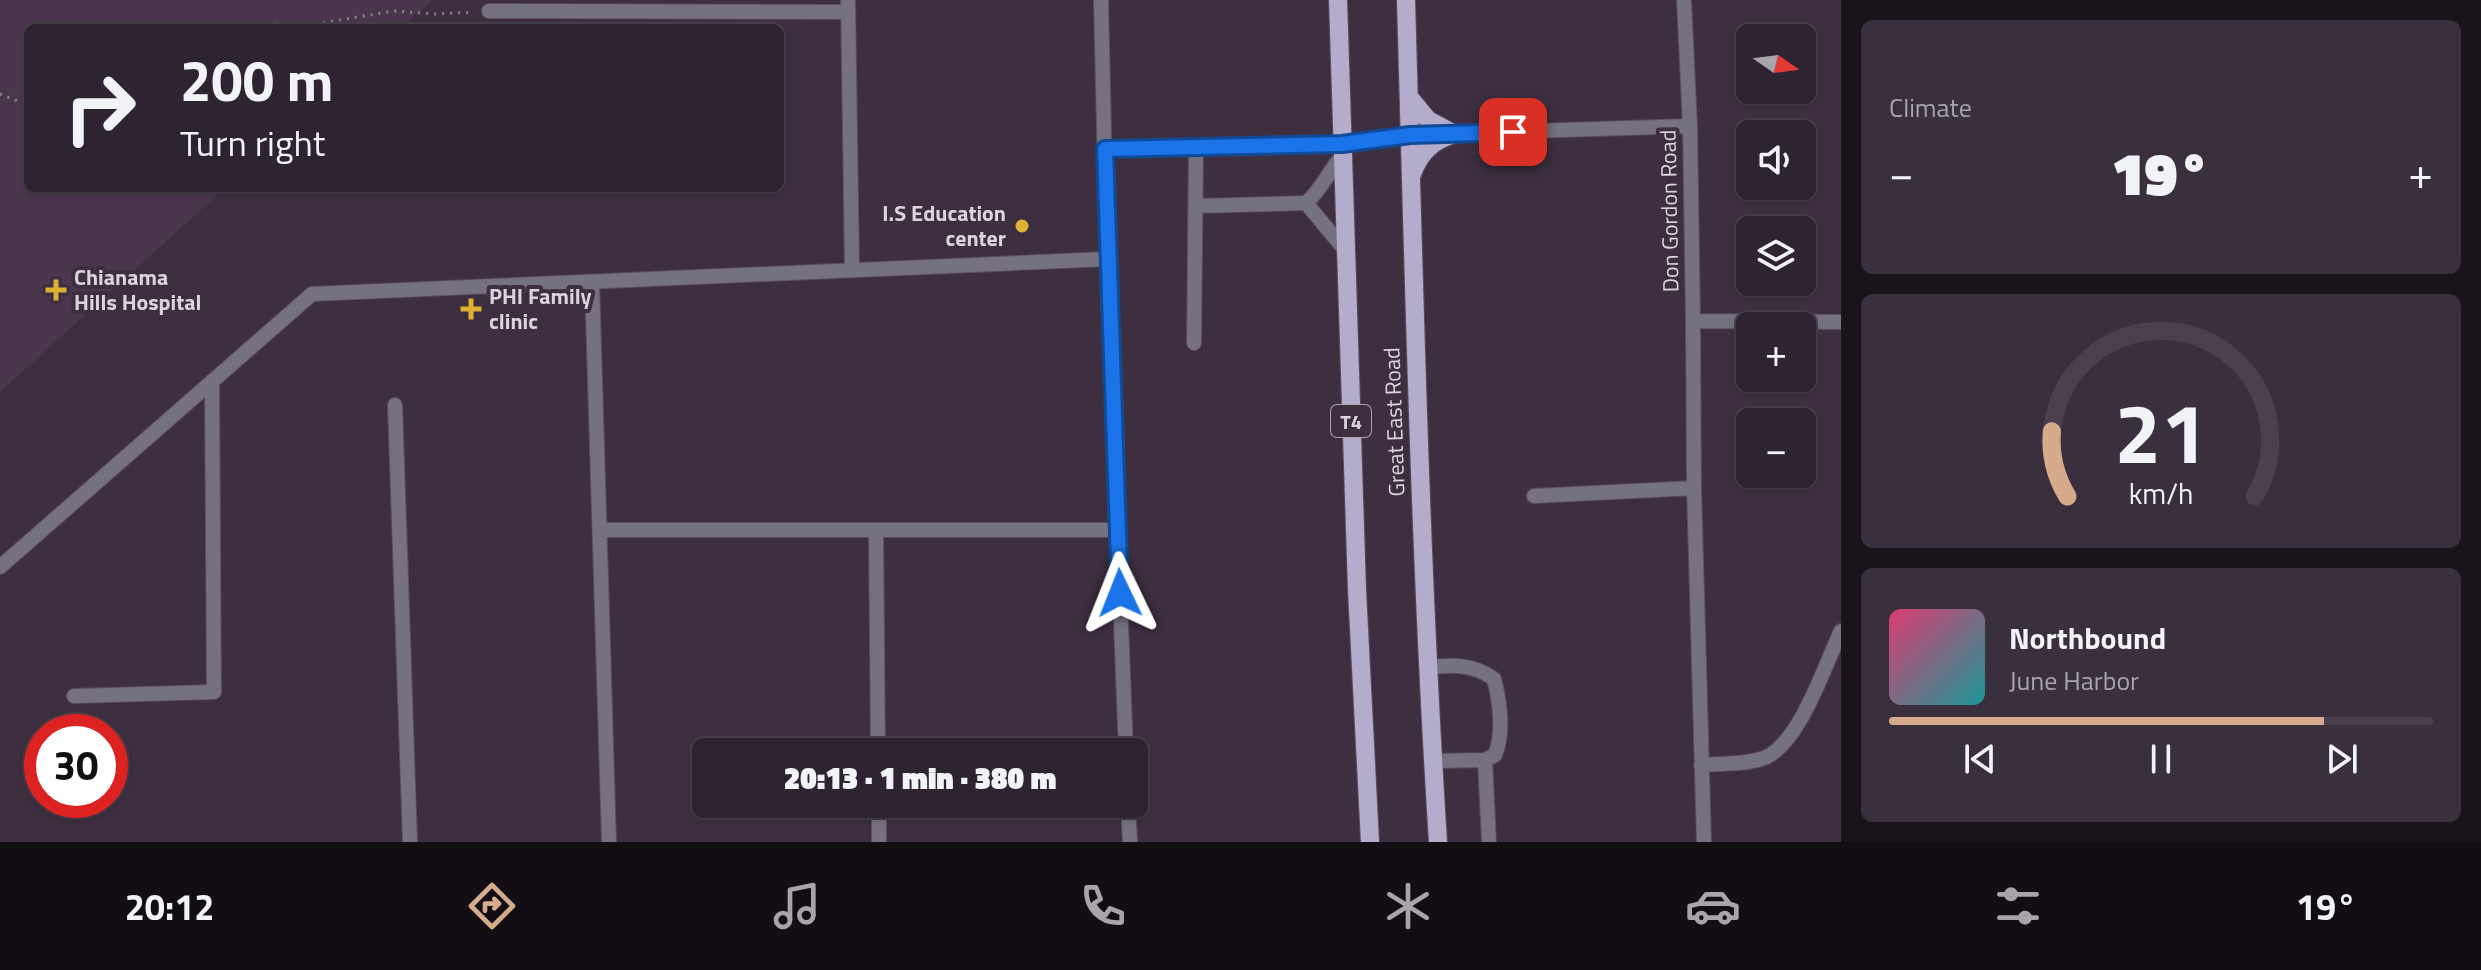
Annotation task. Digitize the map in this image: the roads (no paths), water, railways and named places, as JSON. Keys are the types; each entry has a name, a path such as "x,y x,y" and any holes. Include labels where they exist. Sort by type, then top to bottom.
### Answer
{"main road":[{"name":"Great East Road","path":"1338,0 1357,605 1370,842"},
{"name":"Great East Road","path":"1406,0 1427,668 1438,842"},
{"path":"1409,97 1428,120 1454,134"},
{"path":"1411,178 1416,163 1426,149 1438,139 1454,134"}],"street":[{"path":"1101,0 1107,259 1125,738"},
{"name":"Don Gordon Road","path":"1684,0 1690,126 1693,321 1841,322"},
{"path":"489,11 848,6 852,269"},
{"path":"1105,149 1342,150 1410,135 1690,126"},
{"path":"1194,343 1196,147"},
{"path":"1196,206 1306,203 1315,196 1342,150"},
{"path":"1306,203 1345,250"},
{"path":"0,567 312,294 1107,259"},
{"path":"592,282 609,842"},
{"path":"1693,321 1694,488 1704,842"},
{"path":"74,696 214,692 212,381"},
{"path":"395,405 410,842"},
{"path":"1534,496 1694,488"},
{"path":"600,530 1118,530"},
{"path":"876,530 878,738"},
{"path":"1701,765 1754,761 1780,750 1799,722 1841,631"},
{"path":"1427,668 1452,664 1483,671 1494,679 1499,699 1499,746 1495,755 1485,760 1433,761"},
{"path":"1485,760 1489,842"},
{"path":"879,818 879,842"},
{"path":"1129,818 1130,842"}],"place":[{"name":"I.S Education center","path":"1022,226"},
{"name":"Chianama Hills Hospital","path":"56,290"},
{"name":"PHI Family clinic","path":"471,309"}]}
